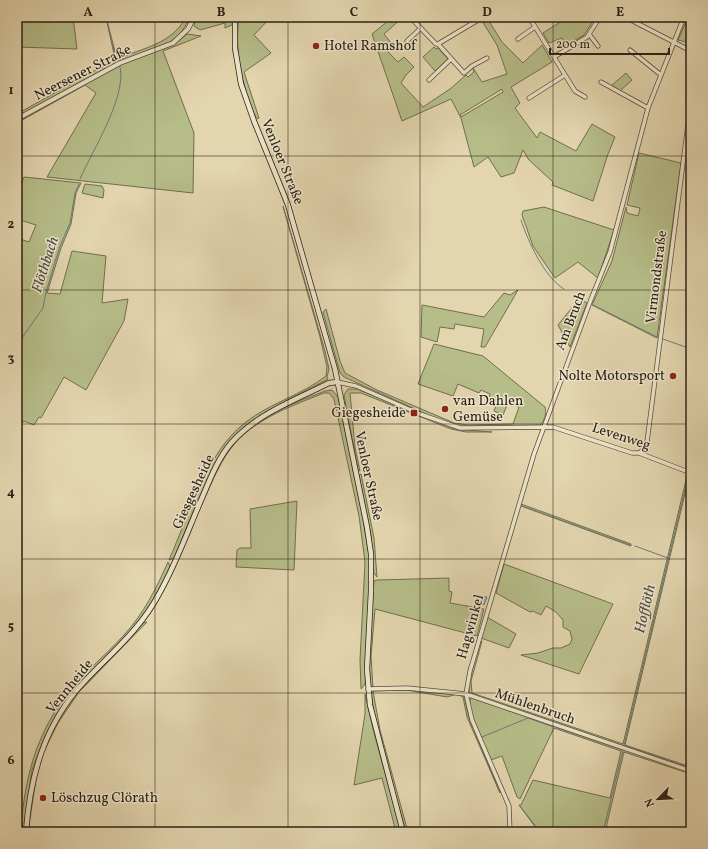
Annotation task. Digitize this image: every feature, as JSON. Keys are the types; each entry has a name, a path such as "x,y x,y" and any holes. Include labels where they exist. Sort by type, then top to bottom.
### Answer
{"main road":[{"name":"Venloer Straße","path":"235,17 235,48 241,84 254,121 288,205 333,362 367,527 371,554 371,591 367,655 368,690 376,735 403,832"},
{"name":"Giesgesheide","path":"113,654 132,634 154,604 173,565 211,476 231,443 252,424 264,416 329,383 337,382"},
{"name":"Vennheide","path":"26,830 30,791 34,771 49,732 66,704 82,685 113,654"}],"street":[{"name":"Neersener Straße","path":"17,119 120,63 173,43 188,29 194,17"},
{"path":"410,17 438,44 464,73 472,66 487,58"},
{"path":"416,23 422,17"},
{"path":"438,44 483,17"},
{"path":"529,17 575,91 585,98"},
{"path":"554,57 589,34 600,17"},
{"path":"625,17 691,51"},
{"name":"Am Bruch","path":"543,428 610,252 648,108 684,17"},
{"path":"518,39 535,27"},
{"path":"407,41 421,28"},
{"path":"589,34 598,46"},
{"path":"630,50 661,75"},
{"path":"428,80 451,59"},
{"path":"529,98 566,75"},
{"path":"601,82 648,108"},
{"name":"Virmondstraße","path":"639,453 645,448 647,442 689,126 691,101"},
{"path":"337,382 356,386 416,412 460,428 543,428"},
{"name":"Levenweg","path":"543,428 553,427 564,430 632,453 639,453 691,473"},
{"name":"Hagwinkel","path":"510,832 509,806 472,720 466,694 478,639 543,428"},
{"name":"Mühlenbruch","path":"368,690 407,688 466,694 691,771"},
{"name":"Vennheide","path":"17,828 26,830"}],"green space":[{"path":"17,17 73,17 77,49 17,47"},
{"path":"106,17 117,59 147,48 165,39 180,26 186,17 191,17 180,34 170,42 118,62 17,117 17,114 115,59"},
{"path":"196,17 233,17 232,25 225,28 225,23 200,30 194,26"},
{"path":"239,17 271,17 254,35 271,53 244,72 259,118 258,119 253,111 241,73 238,51"},
{"path":"393,17 403,17 384,34 391,43 385,49 398,62 404,57 414,67 401,83 423,107 450,89 466,75 468,77 474,72 473,68 482,82 507,74 497,45 482,21 487,18 502,42 523,63 542,45 552,62 511,87 520,103 515,108 537,138 540,132 576,151 592,124 615,137 593,201 552,185 553,182 529,160 523,150 514,173 501,177 488,157 474,167 461,118 451,99 402,121 372,34","holes":["502,89 503,92 461,117 460,115"]},
{"path":"568,17 596,17 584,35 560,49 558,47 565,43 562,38 549,43 543,33"},
{"path":"688,17 691,17 691,46 686,44 686,42 678,40"},
{"path":"187,34 201,36 163,51 194,133 193,193 47,177 96,93 85,85 17,123 17,121 120,65 175,44"},
{"path":"434,47 436,49 438,48 448,59 435,71 423,57"},
{"path":"626,73 632,80 620,91 611,86"},
{"path":"639,153 681,163 657,338 592,305 612,261 626,207 627,213 638,216 640,208 627,205"},
{"path":"24,177 81,183 76,193 71,224 61,248 47,293 60,294 72,251 106,256 102,303 128,299 124,321 86,390 64,377 41,418 39,417 34,425 24,421 17,426 17,238 29,242 36,225 17,219 17,196"},
{"path":"85,184 102,186 104,190 103,198 82,193"},
{"path":"283,206 325,351 329,369 328,379 252,421 233,440 222,454 212,471 203,488 174,558 169,560 209,467 232,435 255,415 307,389 326,376 327,367 320,337"},
{"path":"544,207 614,230 598,278 578,262 555,278 533,246 522,215 523,211"},
{"path":"518,290 485,347 481,347 484,329 455,324 454,329 440,327 437,342 421,337 422,305 484,317 504,293 510,295"},
{"path":"579,299 587,303 570,347 558,325"},
{"path":"326,309 340,361 345,373 377,390 454,423 468,425 513,424 519,407 508,403 503,415 494,411 498,401 489,397 490,394 481,390 479,393 458,384 453,396 418,384 434,344 483,356 545,407 546,412 544,420 539,426 461,427 435,418 344,377 340,373 323,312"},
{"path":"348,389 357,389 455,429 492,432 466,432 451,429 361,393 350,393 355,447 360,471 358,470 344,395"},
{"path":"332,390 338,397 369,555 370,578 365,684 361,689 360,660 365,562 359,516 334,399 329,393 324,393 282,410 256,425 245,434 225,457 198,513 220,463 233,443 244,433 268,416 296,402 325,391"},
{"path":"361,474 374,538 377,577 374,573 371,535 359,475"},
{"path":"687,476 689,477 625,745 691,767 691,769 470,694 470,675 480,641 482,641 471,681 472,693 623,744"},
{"path":"297,501 294,570 236,567 237,550 240,548 251,548 250,509"},
{"path":"521,504 631,544 631,546 521,506"},
{"path":"168,562 170,567 161,588 141,620 71,695 56,715 45,736 32,770 25,821 21,826 25,792 33,760 38,745 53,715 76,683 124,635 138,618 154,591"},
{"path":"504,564 613,604 579,674 521,655 538,653 553,648 561,648 570,644 572,639 570,631 563,627 563,620 556,612 546,606 541,615 533,611 530,612 496,593"},
{"path":"449,578 449,591 452,592 450,603 484,609 477,636 375,609 371,656 373,688 371,687 368,667 374,581"},
{"path":"487,617 516,634 509,648 481,638"},
{"path":"147,622 79,692 58,723 43,753 37,772 28,832 31,799 38,767 48,737 56,722 65,708 83,686 124,645 143,623"},
{"path":"387,689 418,690 456,694 447,697 406,690 373,691 380,730 408,832 406,832 377,730 371,693 373,690"},
{"path":"365,694 401,832 396,832 382,778 354,785 365,714"},
{"path":"458,695 464,696 469,718 500,793 467,717 463,697"},
{"path":"471,698 691,772 691,774 624,752 605,832 539,832 519,805 521,805 533,780 610,798 621,751 554,728 520,799 517,797 502,756 491,760 473,719 470,703"}],"water":[{"path":"478,595 487,597 484,605 480,603 477,598"}],"waterway":[{"name":"Flöthbach","path":"106,17 116,59"},
{"name":"Flöthbach","path":"80,179 114,108 121,79 120,67"},
{"name":"Flöthbach","path":"17,345 43,308 46,292 60,246 70,223 75,193 79,184"},
{"path":"521,220 532,248 543,267 564,289"},
{"path":"575,296 583,301"},
{"path":"593,305 657,337"},
{"path":"663,339 691,349"},
{"name":"Hofflöth","path":"688,477 624,745 691,768"},
{"path":"522,506 630,545"},
{"path":"635,546 668,558"},
{"path":"482,737 528,718 554,727"},
{"name":"Hofflöth","path":"558,728 623,750 603,832"},
{"path":"520,806 540,832"}],"place":[{"name":"Hotel Ramshof","path":"316,46"},
{"name":"Nolte Motorsport","path":"673,376"},
{"name":"van Dahlen Gemüse","path":"445,409"},
{"name":"Giegesheide","path":"414,413"},
{"name":"Löschzug Clörath","path":"43,798"}]}
